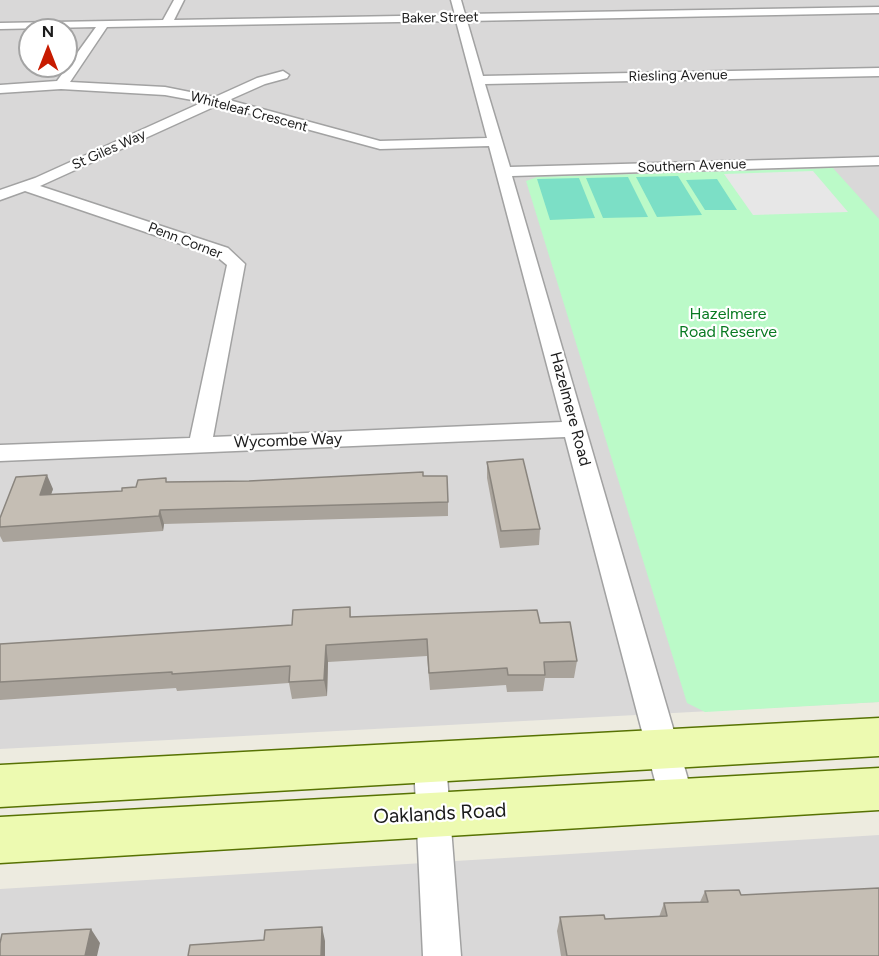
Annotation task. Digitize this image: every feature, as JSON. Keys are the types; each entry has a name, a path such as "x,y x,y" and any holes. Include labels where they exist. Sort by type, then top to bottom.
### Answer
{"main road":[{"path":"0,786 879,737"},
{"name":"Oaklands Road","path":"0,840 879,789"}],"street":[{"path":"167,23 179,0"},
{"name":"Baker Street","path":"0,26 167,23 458,9 879,10"},
{"name":"Hazelmere Road","path":"458,9 505,172 677,800"},
{"path":"62,86 104,24"},
{"name":"Riesling Avenue","path":"478,80 879,72"},
{"name":"St Giles Way","path":"0,195 26,186 261,81 283,75"},
{"name":"Whiteleaf Crescent","path":"0,89 62,86 165,91 217,101 380,145 496,142"},
{"name":"Southern Avenue","path":"505,172 879,161"},
{"name":"Penn Corner","path":"26,186 222,252 236,264 200,445"},
{"name":"Wycombe Way","path":"0,453 575,429"},
{"path":"430,763 442,956"}],"shaded area":[{"path":"0,0 879,0 879,702 0,749"},
{"path":"813,171 848,212 753,215 724,174"},
{"path":"879,835 879,956 0,956 0,889"}],"green space":[{"name":"Hazelmere Road Reserve","path":"833,168 879,219 879,702 705,712 687,703 526,181 537,177"},
{"path":"678,176 702,215 657,217 636,177"},
{"path":"628,177 648,217 603,218 586,178"},
{"path":"579,178 595,218 550,220 537,179"},
{"path":"717,179 737,210 705,210 686,180"}],"building":[{"path":"523,459 540,529 501,531 487,462"},
{"path":"423,472 423,476 447,476 448,502 160,510 159,516 0,527 0,518 16,477 47,475 40,495 122,491 122,488 136,487 138,480 166,478 166,482 249,481"},
{"path":"350,607 350,617 537,610 540,623 570,622 577,661 544,662 545,675 508,675 507,668 429,673 427,639 326,645 324,680 289,682 290,666 0,682 0,644 292,625 293,610"},
{"path":"879,888 879,956 567,956 560,917 604,915 605,919 667,916 664,903 708,902 705,891 739,890 741,895"},
{"path":"322,927 321,956 188,956 190,945 264,940 265,930"},
{"path":"91,929 85,956 0,956 2,934"}]}
